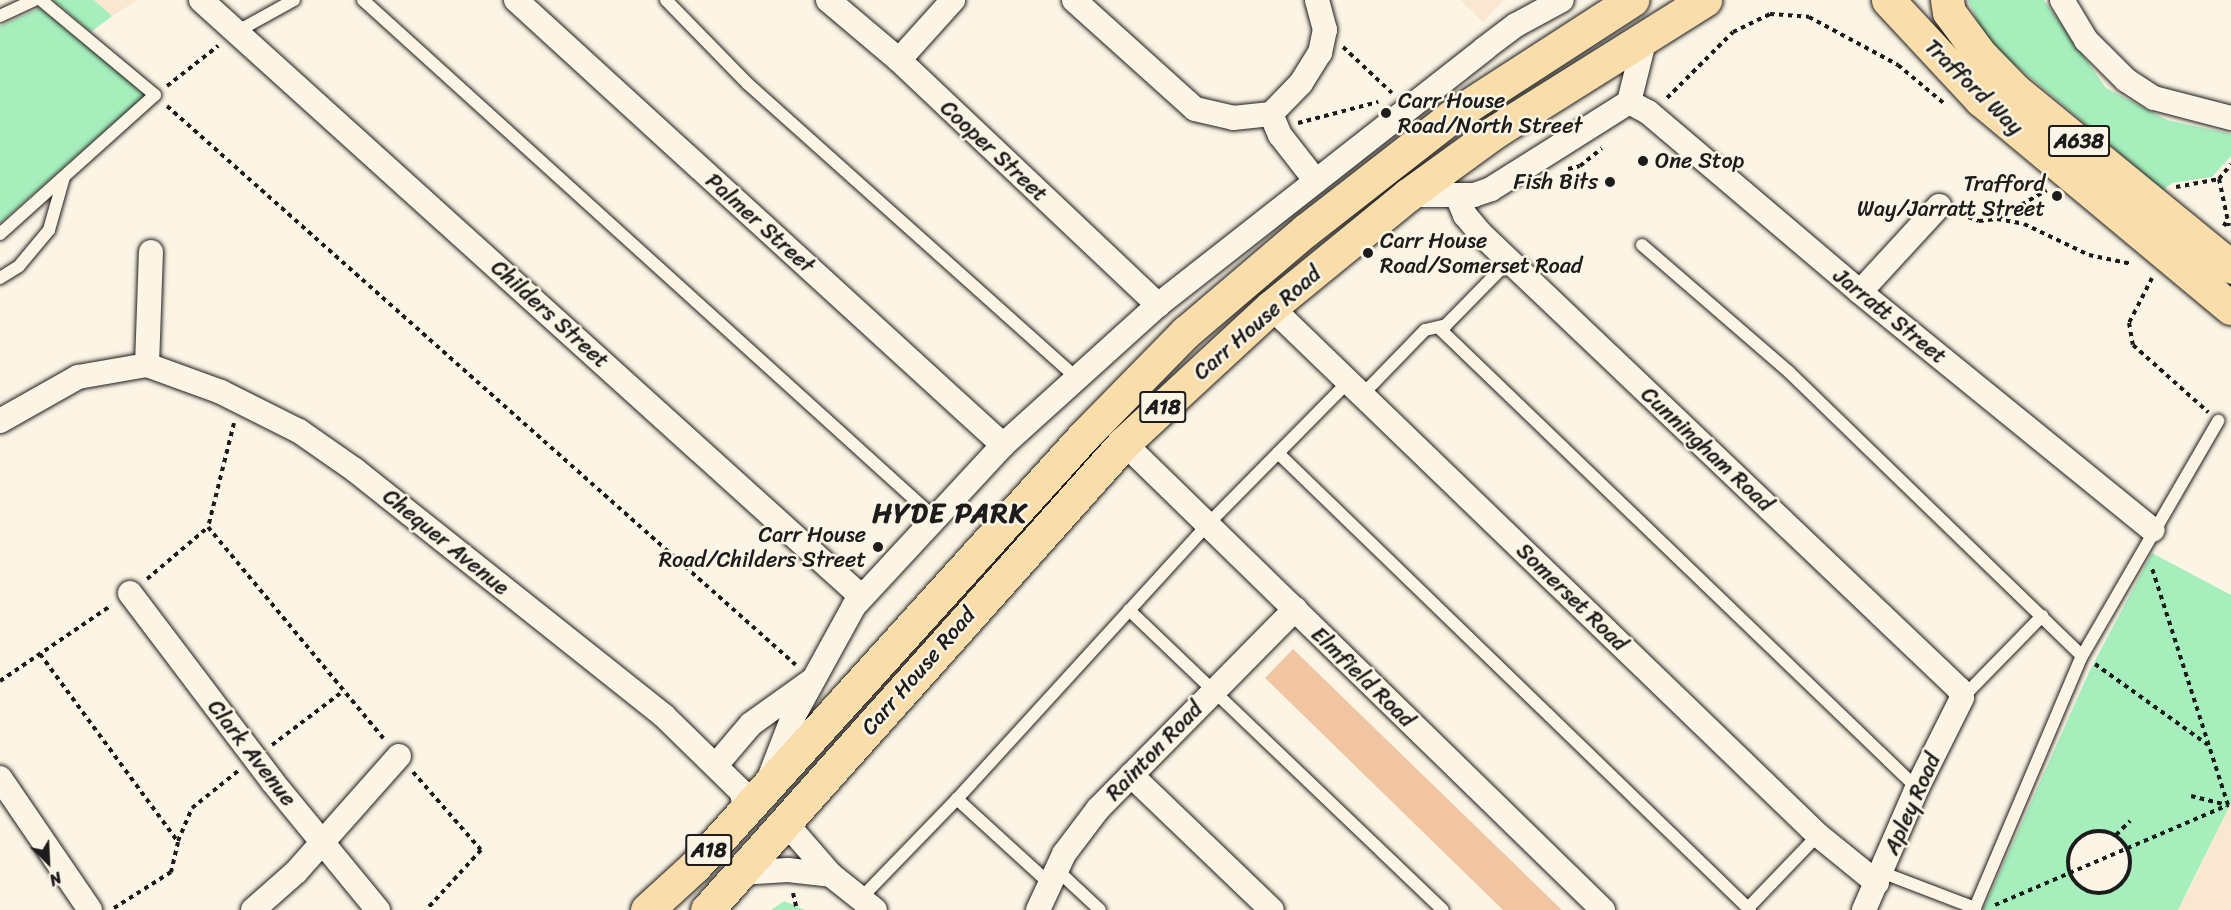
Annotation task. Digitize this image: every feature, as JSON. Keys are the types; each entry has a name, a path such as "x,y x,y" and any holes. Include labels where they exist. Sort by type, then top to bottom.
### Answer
{"highway":[{"name":"Carr House Road","path":"647,910 745,811 1083,437 1186,332 1306,230 1451,117 1632,0"},
{"name":"Carr House Road","path":"707,910 1124,443 1271,307 1408,195 1496,131 1646,34 1705,0"},
{"name":"Trafford Way","path":"1888,0 1981,100 2231,308"},
{"name":"Trafford Way","path":"1947,0 1949,12 1980,54 2015,90 2231,267"}],"street":[{"name":"Childers Street","path":"201,0 238,31 855,591 865,593"},
{"name":"Palmer Street","path":"516,0 1003,445"},
{"path":"899,60 953,0"},
{"path":"1074,0 1195,109 1233,118 1274,122 1315,180"},
{"path":"1274,122 1320,53 1325,30 1317,0"},
{"path":"1516,25 1536,0"},
{"path":"767,786 775,755 812,680 865,593 1003,445 1158,305 1315,180 1516,25 1562,0"},
{"path":"2062,0 2086,40 2126,80 2154,98 2231,118"},
{"name":"Cooper Street","path":"832,2 899,60 1158,305"},
{"path":"1408,195 1457,196 1491,189 1639,107 1646,34"},
{"name":"Jarratt Street","path":"1639,107 2149,537"},
{"name":"Cunningham Road","path":"1457,196 1465,215 1509,261 1953,682 1962,698"},
{"path":"1860,292 1939,206"},
{"path":"0,421 78,377 147,365 151,252"},
{"name":"Somerset Road","path":"1271,307 1818,835 1879,877"},
{"name":"Chequer Avenue","path":"147,365 239,401 299,431 355,470 664,716 717,764 742,792 745,811"},
{"name":"Elmfield Road","path":"1124,443 1206,526 1295,609 1603,910"},
{"name":"Clark Avenue","path":"130,593 272,781 322,839 378,910"},
{"name":"Rainton Road","path":"1038,910 1052,876 1080,831 1131,775 1295,609"},
{"path":"717,764 751,724 812,680"},
{"name":"Apley Road","path":"1864,910 1917,788 1962,698"},
{"path":"253,910 296,872 322,839 399,756"},
{"path":"1131,775 1272,910"},
{"path":"0,778 90,910"},
{"path":"785,822 831,875 868,904"},
{"path":"739,873 788,870 831,875"}],"lane":[{"path":"0,16 34,0"},
{"path":"0,234 155,95 41,0"},
{"path":"238,31 294,0"},
{"path":"363,0 935,518"},
{"path":"666,0 748,84 1077,378"},
{"path":"0,278 19,266 48,230 64,177"},
{"path":"1642,245 1788,372 2082,656"},
{"path":"868,904 957,798 1206,526 1278,453 1425,330 1439,328 1509,261"},
{"path":"1439,328 1917,788"},
{"path":"1879,877 1977,909 2082,656 2218,421"},
{"path":"1278,453 1749,909 1818,835"},
{"path":"1129,610 1443,910"},
{"path":"1962,698 2042,616"},
{"path":"957,798 1052,876 1100,910"}],"path":[{"path":"1639,107 1665,101 1733,32 1770,14 1809,16 1898,65 1950,109"},
{"path":"1274,122 1396,97 1325,30"},
{"path":"238,31 155,95 812,680"},
{"path":"2219,179 2229,226"},
{"path":"2038,183 2054,196"},
{"path":"1997,219 2047,190"},
{"path":"1939,206 1946,203 1966,219 1997,219 2024,224 2089,255 2132,264"},
{"path":"2123,256 2139,269"},
{"path":"2146,273 2161,285"},
{"path":"2152,278 2129,323 2133,345 2218,421"},
{"path":"0,681 130,593 208,527 239,401"},
{"path":"208,527 399,756 481,850 426,910"},
{"path":"2149,537 2228,805"},
{"path":"40,654 178,842 171,872 111,910"},
{"path":"2082,656 2209,746"},
{"path":"2191,796 2228,805"},
{"path":"1977,909 2070,873 2228,805"},
{"path":"2116,836 2130,821"},
{"path":"2102,831 2116,836 2128,848 2130,869 2114,889 2103,893 2085,890 2070,873 2070,851 2082,836 2102,831"}],"shaded area":[{"path":"94,0 138,0 112,16"},
{"path":"1460,0 1504,0 1483,22"},
{"path":"2231,802 2231,910 2178,910 2195,878"}],"green space":[{"path":"53,0 94,0 112,16 91,32"},
{"path":"1968,0 2044,0 2106,88 2167,120 2231,134 2231,156 2212,177 2172,183 2163,190 1986,40"},
{"path":"40,8 146,95 0,223 0,26"},
{"path":"2152,553 2231,595 2231,803 2178,910 1983,910 2089,672","holes":["2102,831 2116,835 2128,848 2130,869 2114,889 2092,892 2074,880 2068,862 2074,844 2082,836"]},
{"path":"784,901 796,906 805,910 771,910"}],"building":[{"path":"1293,649 1562,910 1503,910 1265,678"}],"place":[{"name":"Carr House Road/North Street","path":"1386,113"},
{"name":"One Stop","path":"1643,161"},
{"name":"Fish Bits","path":"1610,182"},
{"name":"Trafford Way/Jarratt Street","path":"2057,196"},
{"name":"Carr House Road/Somerset Road","path":"1368,253"},
{"name":"Carr House Road/Childers Street","path":"878,547"}],"district":[{"name":"HYDE PARK","path":"950,513"}]}
